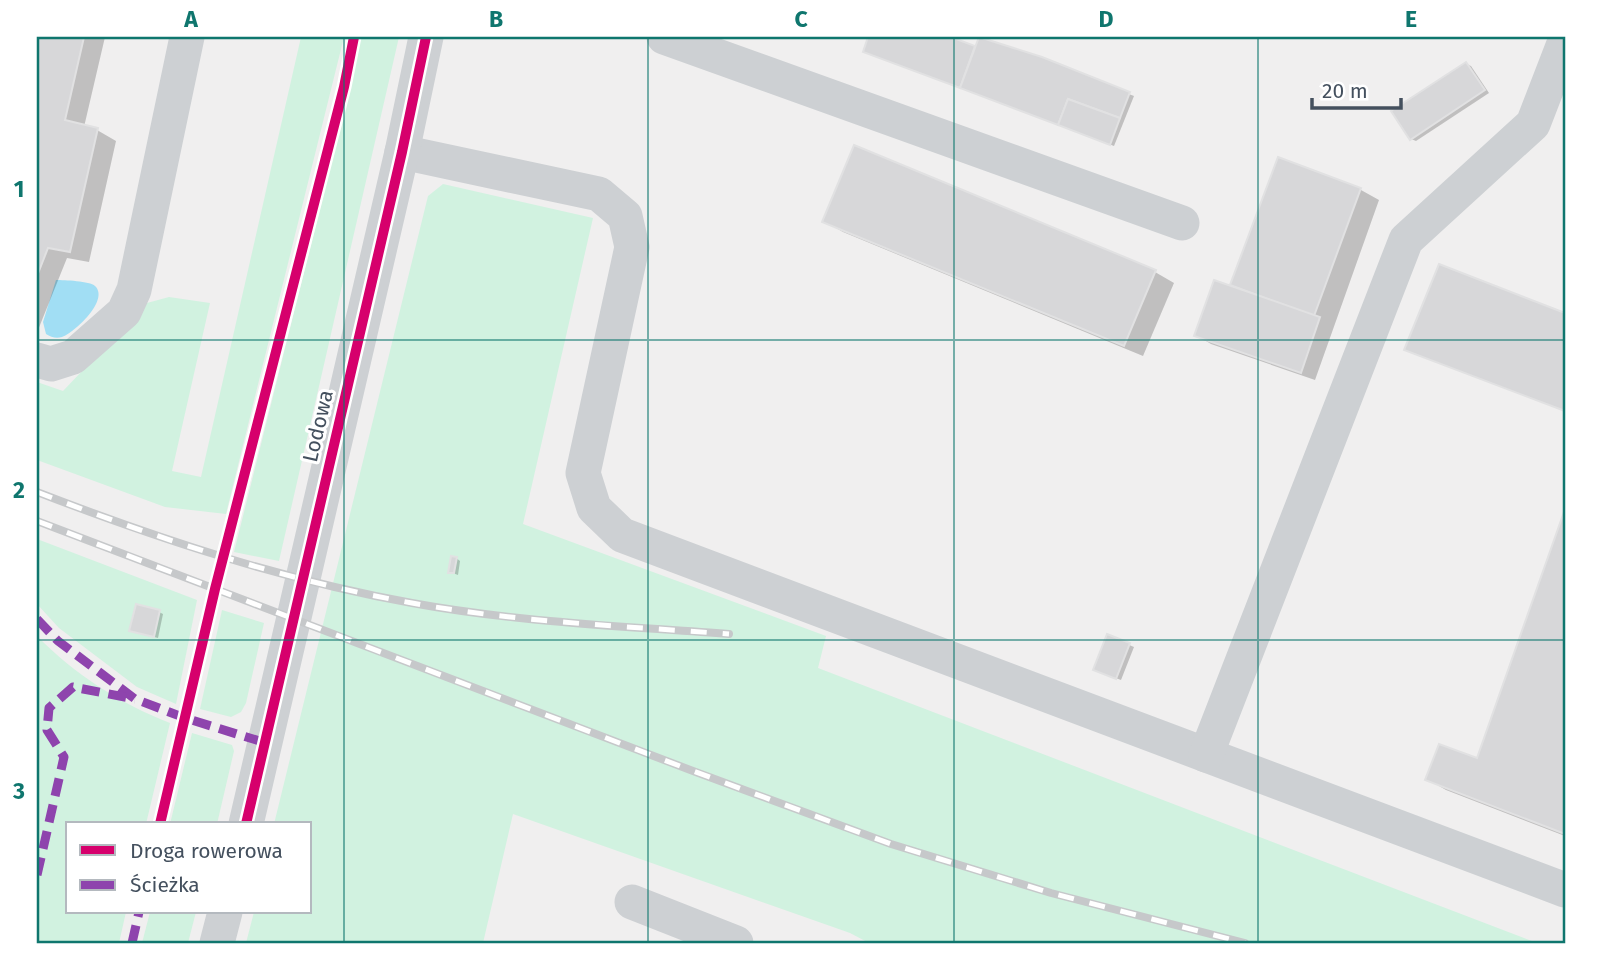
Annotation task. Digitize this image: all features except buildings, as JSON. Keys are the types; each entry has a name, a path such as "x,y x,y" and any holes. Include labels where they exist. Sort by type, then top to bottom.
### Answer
{"street":[{"path":"37,360 51,364 73,357 124,312 130,300 187,37"},
{"name":"Lodowa","path":"246,822 402,152 426,37"},
{"path":"664,37 1182,223"},
{"path":"1206,755 1406,240 1533,124 1565,41"},
{"path":"402,152 599,194 625,216 632,247 583,473 594,508 622,535 1565,890"},
{"path":"632,901 736,943"},
{"path":"217,943 224,914"}],"green space":[{"path":"301,37 344,37 226,514 165,507 37,460 37,382 63,391 147,303 169,297 210,303 172,471 201,477"},
{"path":"361,37 399,37 279,561 234,552 351,85"},
{"path":"443,184 593,218 523,524 826,636 818,668 1537,943 869,943 850,933 513,814 483,943 246,943 253,914 312,914 312,822 274,822 428,196"},
{"path":"37,539 197,600 176,704 137,687 59,628 37,604"},
{"path":"222,610 264,623 246,703 241,712 231,717 200,709"},
{"path":"37,636 99,687 170,723 146,822 66,822 66,914 126,914 119,943 37,943"},
{"path":"192,733 232,745 234,751 217,822 170,822"},
{"path":"149,914 195,914 188,943 142,943"}],"water":[{"path":"56,280 88,283 95,286 98,292 98,299 89,315 74,329 58,338 46,334 43,322"}],"railway":[{"path":"37,492 222,556 364,594 490,615 729,634"},
{"path":"37,521 891,844 1051,893 1245,943"}],"marked path":[{"path":"37,619 58,641 135,699 266,743"},
{"path":"37,875 64,757 47,730 49,708 73,687 135,699"},
{"path":"132,943 139,914"}],"cycle path":[{"path":"160,822 215,589 344,87 354,37"},
{"path":"246,822 402,152 426,37"}]}
